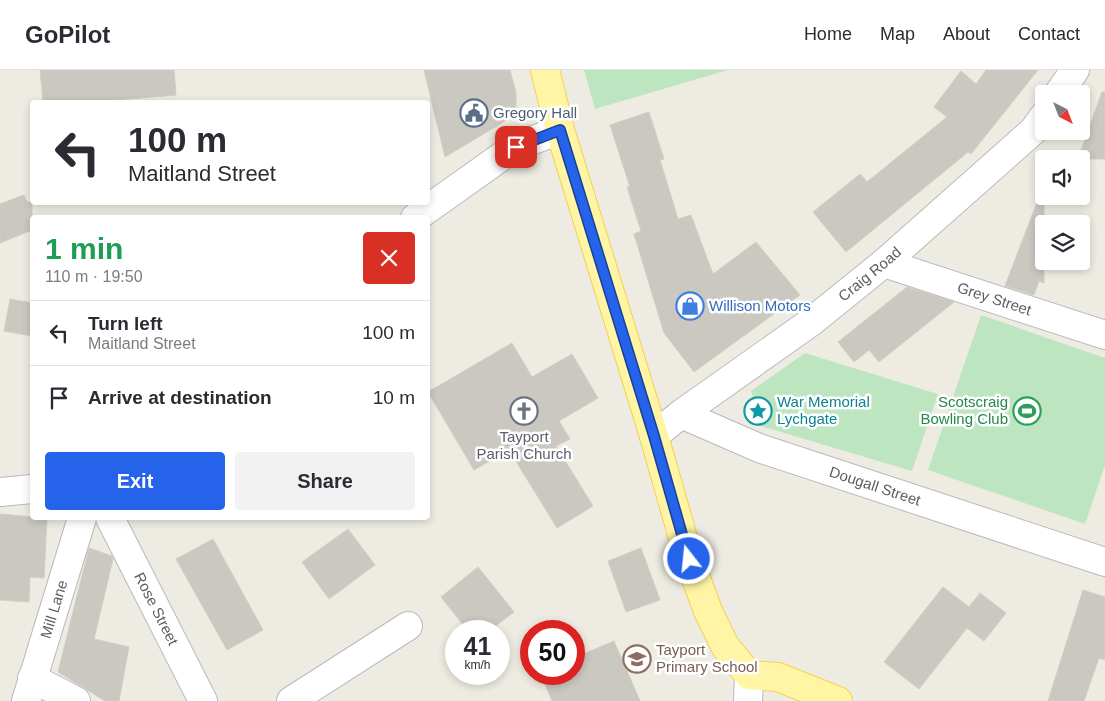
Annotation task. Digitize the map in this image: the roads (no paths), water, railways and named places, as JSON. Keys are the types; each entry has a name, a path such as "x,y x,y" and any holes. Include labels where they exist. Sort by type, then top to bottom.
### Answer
{"main road":[{"path":"545,70 560,130 654,436 689,559 708,611 748,688 778,677 838,701"}],"street":[{"path":"1064,85 1075,70"},
{"name":"Craig Road","path":"681,414 811,322 884,263 1035,129"},
{"path":"419,215 516,147 560,130"},
{"name":"Grey Street","path":"884,263 1105,335"},
{"path":"654,436 681,414"},
{"name":"Dougall Street","path":"681,414 760,448 1105,562"},
{"path":"0,492 30,489"},
{"name":"Mill Lane","path":"29,689 81,520"},
{"name":"Rose Street","path":"111,520 203,701"},
{"path":"291,701 408,626"},
{"path":"29,689 76,701"}],"place":[{"name":"Gregory Hall","path":"474,113"},
{"name":"Willison Motors","path":"690,306"},
{"name":"Tayport Parish Church","path":"524,411"},
{"name":"War Memorial Lychgate","path":"758,411"},
{"name":"Scotscraig Bowling Club","path":"1027,411"},
{"name":"Tayport Primary School","path":"637,659"}]}
